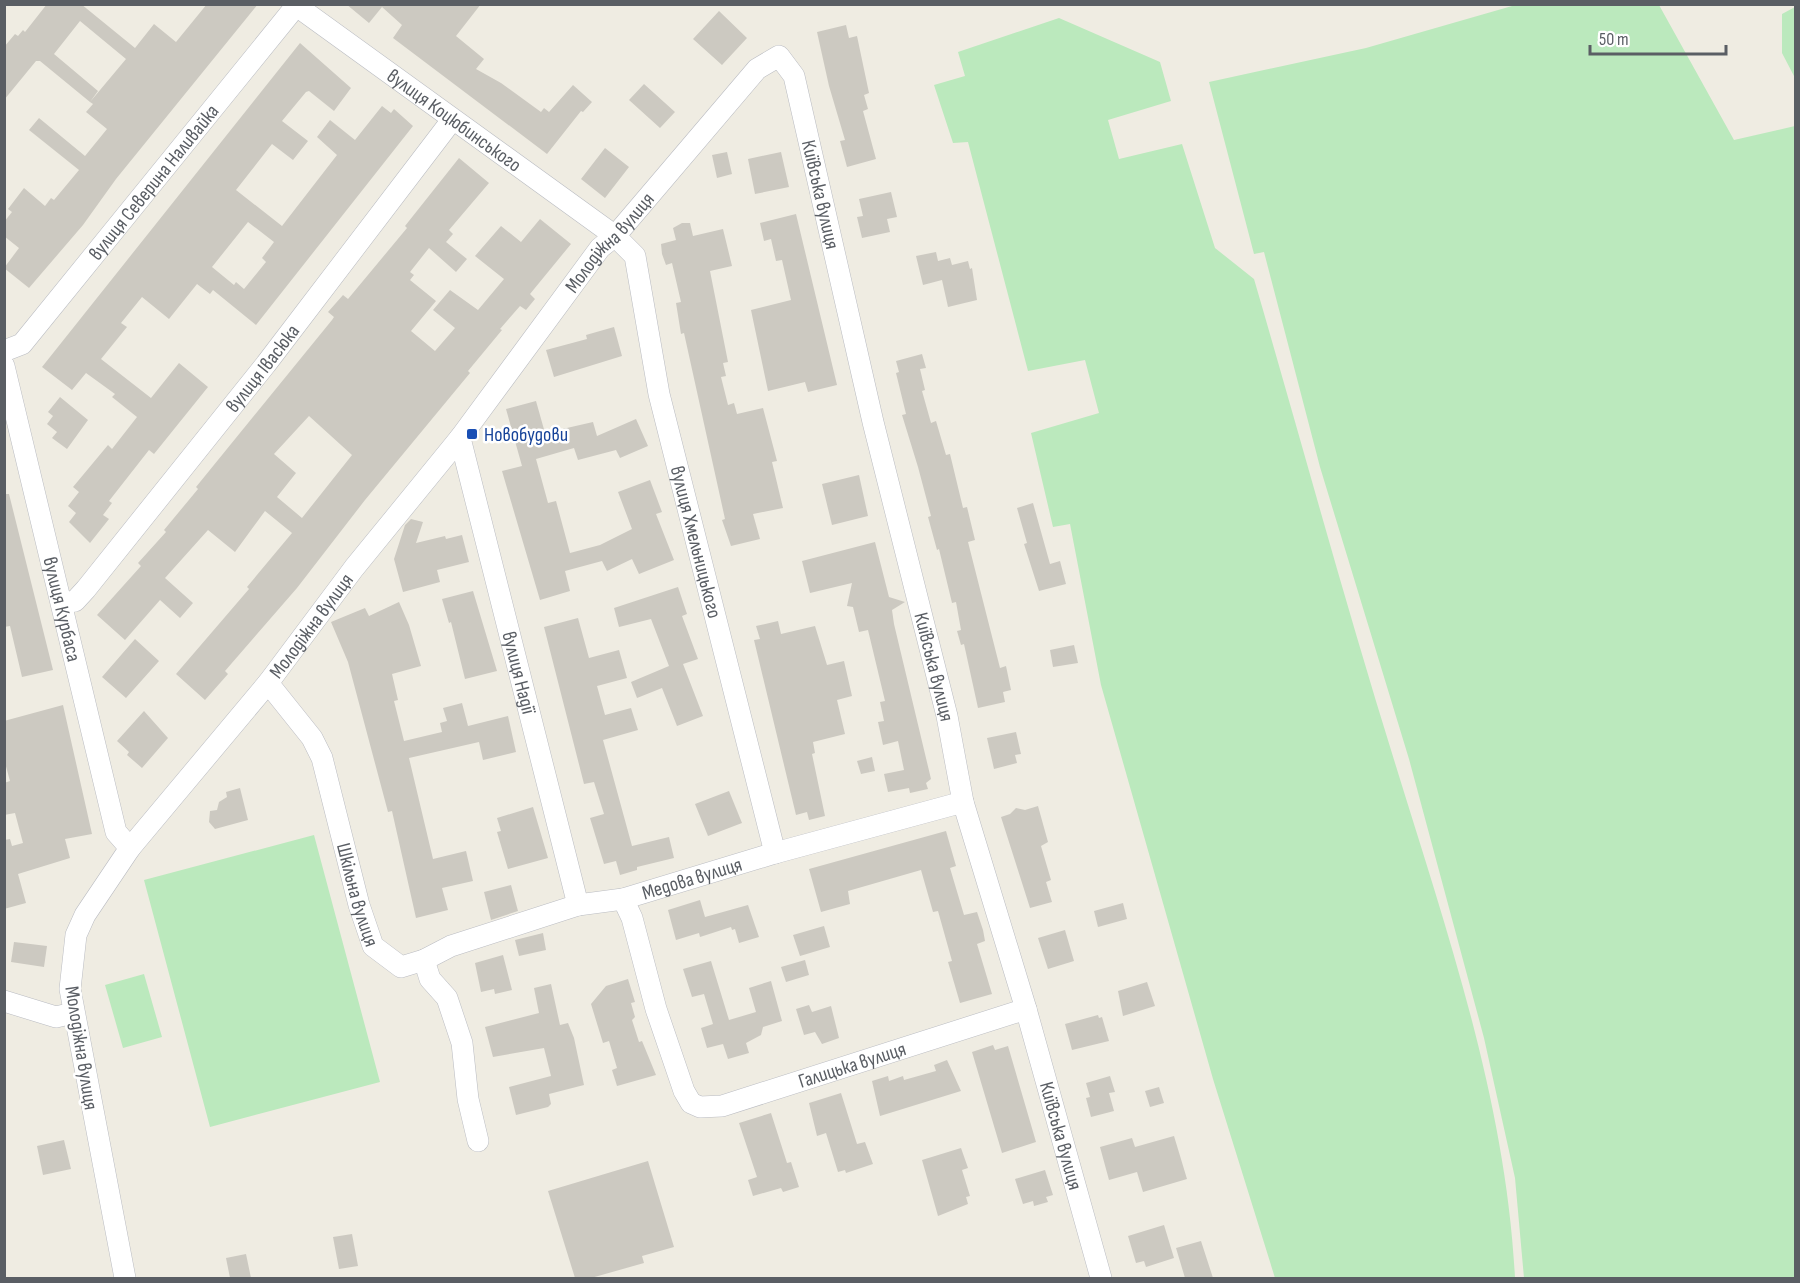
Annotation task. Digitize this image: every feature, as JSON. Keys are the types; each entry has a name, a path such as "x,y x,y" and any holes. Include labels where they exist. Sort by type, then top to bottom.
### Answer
{"street":[{"name":"вулиця Коцюбинського","path":"295,5 615,236"},
{"name":"вулиця Северина Наливайка","path":"4,351 22,344 295,5"},
{"name":"Молодіжна вулиця","path":"125,1278 72,1013 70,989 76,935 85,915 130,848 268,683 354,567 460,438 600,248 615,236 757,69 779,56"},
{"name":"Київська вулиця","path":"779,56 794,76 873,422 947,716 963,802 1026,1009 1101,1278"},
{"name":"вулиця Івасюка","path":"62,603 75,601 86,589 266,364 452,120"},
{"name":"вулиця Хмельницького","path":"615,236 635,256 659,394 775,853"},
{"name":"вулиця Курбаса","path":"4,366 116,832 130,848"},
{"name":"вулиця Надії","path":"460,438 578,905"},
{"name":"Шкільна вулиця","path":"268,683 312,738 322,758 359,905 373,946 401,967 424,960"},
{"name":"Медова вулиця","path":"424,960 451,946 578,905 623,899 775,853 963,802"},
{"name":"Галицька вулиця","path":"623,899 632,918 656,1009 684,1091 691,1103 700,1107 722,1106 1026,1009"},
{"path":"424,960 430,979 447,998 462,1043 468,1099 478,1141"},
{"path":"4,1001 56,1017 72,1013"}],"green space":[{"path":"1519,4 1659,5 1734,140 1795,126 1795,1278 1524,1278 1515,1178 1484,1038 1409,759 1320,467 1264,252 1254,254 1209,82 1366,48"},
{"path":"1795,7 1795,78 1782,53 1782,14"},
{"path":"1059,18 1160,62 1171,101 1108,120 1119,159 1182,144 1215,248 1254,279 1358,643 1471,1017 1500,1147 1515,1278 1275,1278 1213,1079 1101,685 1070,524 1053,527 1031,433 1099,413 1085,360 1028,371 968,142 953,143 934,85 965,76 958,52"},
{"path":"314,835 380,1082 210,1127 144,880"},
{"path":"144,974 162,1037 123,1048 105,985"}],"building":[{"path":"47,4 81,4 135,48 154,24 176,42 207,4 258,4 116,179 83,225 29,288 4,268 19,248 4,236 4,222 12,212 8,209 24,188 45,206 51,198 54,200 79,170 29,130 39,118 85,156 107,129 86,112 93,104 90,102 40,61 36,61 4,100 4,47 15,34 18,36 23,30 25,32","holes":["80,21 126,59 90,102 98,91 54,54"]},
{"path":"346,4 481,4 456,36 484,59 476,69 501,83 541,112 544,108 549,112 573,85 592,102 583,112 581,111 547,154 393,38 402,25 382,7 369,23"},
{"path":"719,11 747,38 722,65 693,39"},
{"path":"846,25 849,38 857,36 869,93 864,95 868,109 863,111 876,159 847,167 840,141 845,140 829,86 817,32"},
{"path":"300,43 351,88 334,111 309,91 306,92 282,121 308,141 293,160 272,144 236,190 282,226 337,155 317,137 330,120 355,140 382,106 391,113 394,109 413,126 256,325 213,290 210,294 197,284 169,319 142,297 121,323 127,327 101,359 151,398 179,363 208,387 154,454 149,450 109,501 112,503 103,515 109,519 90,543 69,522 76,513 68,506 79,492 73,487 108,445 112,449 137,417 112,397 115,394 86,373 72,390 42,367","holes":["248,222 274,242 262,258 266,262 244,289 236,282 234,285 212,267"]},
{"path":"644,84 675,112 660,128 629,100"},
{"path":"605,148 629,167 605,198 581,179"},
{"path":"727,152 732,174 717,178 712,155"},
{"path":"781,152 789,187 755,194 748,159"},
{"path":"459,158 489,183 449,230 453,234 446,242 467,259 456,272 429,248 410,272 414,275 410,280 436,301 411,331 435,351 455,328 433,310 450,290 478,310 504,279 475,256 501,226 521,242 540,219 571,244 530,294 535,299 526,310 520,306 500,329 502,330 468,371 470,373 365,500 297,588 225,671 228,674 205,700 176,674 249,589 247,587 292,533 265,511 235,552 208,530 165,578 193,603 180,618 160,600 125,640 97,615 141,566 138,563 166,532 164,530 198,489 196,487 332,320 334,317 328,312 343,295 348,299 407,228 405,226","holes":["309,416 352,455 302,518 277,497 296,473 274,454"]},
{"path":"891,192 897,217 887,219 890,232 862,238 857,217 863,216 859,199"},
{"path":"796,214 837,385 808,392 805,382 768,391 751,310 791,300 782,260 776,261 771,239 764,241 760,223"},
{"path":"682,223 690,223 693,236 723,229 732,266 710,271 728,362 723,363 726,376 721,377 728,405 734,403 737,414 763,408 777,461 772,462 783,508 753,514 760,539 731,546 722,520 725,519 684,333 681,334 676,303 681,302 672,263 666,265 662,254 661,244 676,240 673,228"},
{"path":"936,252 938,261 950,258 952,265 968,261 970,269 972,268 977,300 948,307 942,280 923,285 916,256"},
{"path":"614,327 622,356 554,377 546,350 587,339 586,335"},
{"path":"922,354 926,368 920,369 925,390 922,391 931,423 936,421 946,455 950,454 963,508 967,507 975,540 968,542 1000,668 1006,666 1011,690 1003,692 1005,702 978,708 964,644 961,645 957,631 961,630 956,602 952,603 939,549 937,550 928,517 931,516 918,467 902,415 906,414 896,373 899,372 896,361"},
{"path":"60,397 88,420 67,449 52,438 57,432 47,424 53,416 48,412"},
{"path":"536,401 545,433 593,422 597,436 636,419 648,446 620,458 616,450 578,460 574,448 536,459 548,503 556,501 570,553 600,545 632,529 618,492 650,480 662,512 656,514 674,560 639,574 632,559 607,571 602,561 565,571 570,591 540,600 502,471 522,466 506,409"},
{"path":"859,475 868,516 832,525 822,484"},
{"path":"4,494 9,494 53,670 22,677 10,626 4,627"},
{"path":"1033,503 1050,564 1060,561 1066,584 1039,591 1024,544 1027,543 1017,508"},
{"path":"411,519 423,522 416,543 445,536 446,539 462,535 469,562 437,570 440,582 403,592 394,559 405,525"},
{"path":"875,542 889,597 905,602 892,610 894,624 931,779 926,783 928,789 910,793 909,788 888,792 884,774 904,770 898,741 883,745 878,722 884,721 880,702 885,701 868,630 859,632 853,607 847,606 852,583 810,593 802,561"},
{"path":"678,587 687,614 682,616 698,659 683,664 703,716 677,726 662,688 637,698 631,682 669,666 651,619 619,627 614,608"},
{"path":"473,591 497,671 465,679 451,622 449,623 442,599"},
{"path":"399,602 409,625 421,666 392,674 398,700 394,701 404,741 442,732 440,723 447,721 443,708 462,703 468,726 508,716 516,752 483,760 479,742 409,758 433,859 466,851 473,881 442,888 448,910 416,918 392,811 388,812 348,662 331,622 365,608 369,616"},
{"path":"578,618 589,658 619,650 627,678 597,686 605,715 631,708 638,730 603,740 632,846 669,837 674,858 637,867 637,870 620,875 616,861 604,864 590,818 604,814 594,782 584,784 544,627"},
{"path":"778,621 781,634 815,626 827,665 844,661 852,696 837,700 845,734 813,742 815,753 812,754 825,816 809,820 807,812 796,815 754,640 760,639 756,626"},
{"path":"135,639 159,661 126,698 102,677"},
{"path":"1074,645 1078,663 1053,667 1050,650"},
{"path":"63,705 92,834 65,839 70,858 18,874 26,903 4,909 4,840 10,839 12,846 23,843 15,813 4,815 4,783 10,781 4,759 4,721"},
{"path":"144,711 168,738 142,768 127,755 129,752 117,741"},
{"path":"1016,732 1021,754 1015,755 1017,763 994,769 987,738"},
{"path":"872,757 875,771 861,774 857,761"},
{"path":"240,788 248,820 215,829 209,822 210,811 217,810 219,802 227,797 226,792"},
{"path":"729,791 742,823 708,836 695,804"},
{"path":"1038,806 1048,842 1041,846 1051,880 1046,882 1052,902 1030,908 1001,817 1010,814 1016,808 1025,810"},
{"path":"533,807 548,858 508,869 497,832 501,831 497,818"},
{"path":"946,831 956,866 950,868 964,915 977,912 983,930 985,941 977,944 992,994 960,1003 948,962 952,961 938,911 933,912 921,870 848,891 850,904 821,912 809,869"},
{"path":"511,885 518,911 491,920 484,892"},
{"path":"700,900 705,917 748,905 759,937 739,943 735,929 732,930 731,927 700,937 699,933 676,940 668,910"},
{"path":"1123,903 1127,919 1098,927 1094,911"},
{"path":"824,926 830,947 800,956 793,935"},
{"path":"1065,930 1074,961 1048,969 1038,938"},
{"path":"543,933 546,950 519,956 515,940"},
{"path":"14,942 47,946 44,967 11,962"},
{"path":"503,955 512,990 495,994 494,989 481,992 475,963"},
{"path":"805,960 809,975 786,982 781,967"},
{"path":"711,961 729,1020 756,1012 749,988 771,981 782,1021 763,1027 761,1035 746,1043 749,1053 728,1059 723,1044 707,1048 701,1028 713,1024 704,994 692,997 683,969"},
{"path":"628,979 635,1002 631,1003 635,1017 632,1020 639,1042 642,1041 656,1075 617,1086 612,1070 617,1068 609,1041 603,1043 591,1004 606,986"},
{"path":"1147,982 1155,1006 1123,1016 1118,991"},
{"path":"551,984 560,1025 568,1023 574,1038 584,1085 549,1094 551,1104 548,1107 516,1115 509,1087 551,1076 544,1048 493,1057 485,1027 539,1013 534,988"},
{"path":"809,1005 812,1012 831,1006 839,1038 822,1044 815,1032 804,1035 796,1009"},
{"path":"1098,1015 1099,1018 1102,1017 1109,1041 1072,1050 1065,1024"},
{"path":"993,1045 995,1050 1008,1046 1036,1142 1002,1153 972,1052"},
{"path":"947,1060 961,1091 880,1116 872,1081 888,1076 889,1081 903,1076 904,1080 936,1071 934,1065"},
{"path":"1110,1076 1115,1092 1109,1093 1114,1111 1091,1117 1086,1098 1090,1097 1086,1083"},
{"path":"1159,1087 1164,1103 1150,1107 1145,1091"},
{"path":"841,1093 857,1144 865,1142 873,1164 846,1173 845,1170 838,1172 826,1133 817,1136 809,1103"},
{"path":"771,1113 787,1163 791,1162 799,1187 783,1192 781,1188 753,1196 748,1180 757,1177 739,1123"},
{"path":"1174,1136 1187,1179 1143,1192 1137,1172 1109,1180 1100,1147 1132,1138 1135,1147"},
{"path":"64,1140 71,1169 43,1175 37,1146"},
{"path":"961,1148 968,1168 962,1170 970,1196 966,1197 968,1204 938,1216 922,1160"},
{"path":"648,1161 674,1247 642,1256 644,1263 591,1278 575,1278 548,1191"},
{"path":"1045,1170 1053,1195 1046,1197 1048,1202 1034,1206 1033,1201 1023,1204 1015,1179"},
{"path":"1164,1225 1174,1258 1146,1267 1144,1261 1136,1263 1128,1236"},
{"path":"352,1234 358,1266 339,1269 333,1237"},
{"path":"1201,1241 1213,1278 1185,1278 1176,1248"},
{"path":"246,1254 251,1278 230,1278 226,1258"}],"place":[{"name":"Новобудови","path":"472,434"}]}
